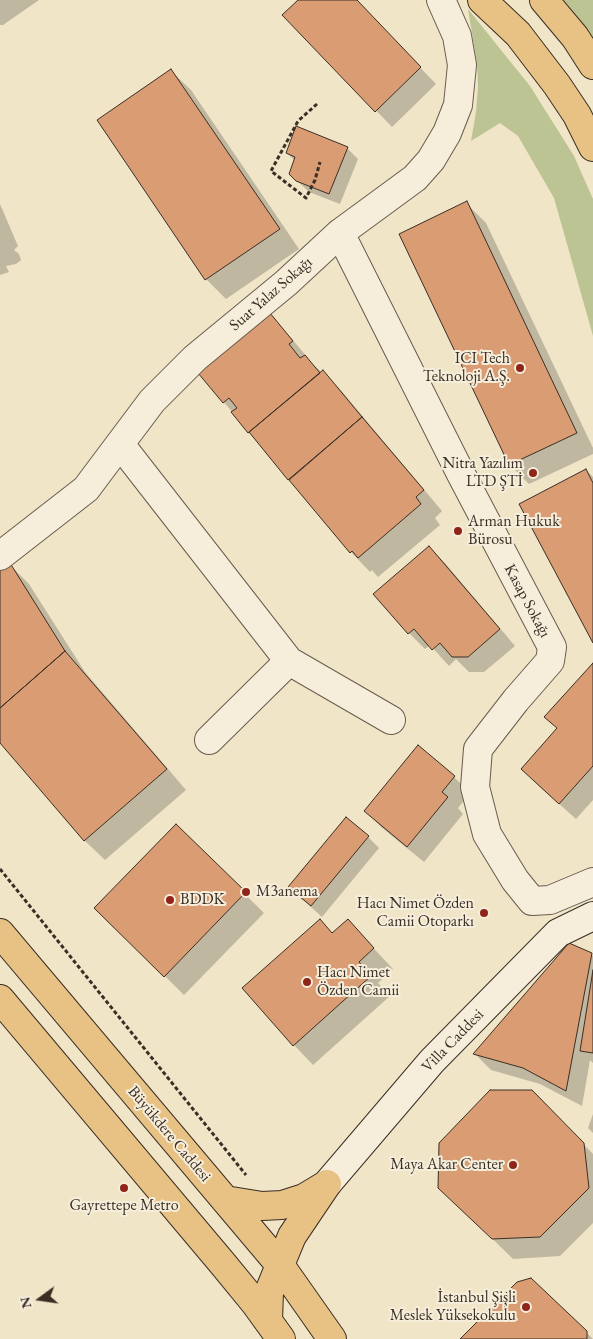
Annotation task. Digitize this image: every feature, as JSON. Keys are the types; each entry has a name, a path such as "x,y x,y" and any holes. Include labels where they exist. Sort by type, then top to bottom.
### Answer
{"main road":[{"path":"482,0 518,34 577,115 593,147"},
{"path":"544,0 575,37 593,65"},
{"name":"Büyükdere Caddesi","path":"0,933 280,1265 332,1339"},
{"path":"0,999 223,1264 274,1330"},
{"path":"225,1200 262,1206 282,1205 304,1198 327,1184"},
{"path":"274,1330 269,1292 292,1236 327,1184"}],"street":[{"name":"Suat Yalaz Sokağı","path":"0,556 86,489 152,401 195,358 286,283 340,233 415,178 431,160 447,133 458,105 462,65 456,36 441,0"},
{"name":"Kasap Sokağı","path":"340,233 461,474 552,648 550,661 516,700 478,749 475,787 487,834 515,880 532,901 550,900 593,882"},
{"path":"120,444 289,661 391,720"},
{"path":"209,740 289,661"},
{"name":"Villa Caddesi","path":"327,1184 432,1061 558,933 593,916"}],"path":[{"path":"317,104 298,121 271,171 306,198 315,180 320,162"},
{"path":"0,870 251,1182"}],"green space":[{"path":"561,0 593,0 593,39 590,35"},
{"path":"468,9 530,86 574,156 593,199 593,336 554,198 518,136 500,123 471,141 478,86 477,64"}],"building":[{"path":"298,0 357,0 421,67 375,112 282,15"},
{"path":"171,69 280,229 205,280 97,120"},
{"path":"296,126 348,147 329,194 296,181 289,174 295,157 286,153"},
{"path":"467,201 577,433 509,465 399,234"},
{"path":"270,313 293,341 289,344 300,358 305,355 320,373 248,433 231,412 237,408 229,398 223,403 198,373"},
{"path":"323,370 362,417 288,480 249,432"},
{"path":"362,417 424,490 416,497 421,504 358,558 352,551 350,553 289,480"},
{"path":"586,469 593,483 593,643 519,504"},
{"path":"429,546 500,629 468,657 452,657 440,643 432,650 414,629 408,634 373,594"},
{"path":"10,563 65,651 0,708 0,570"},
{"path":"65,651 167,769 84,841 0,743 0,708"},
{"path":"593,663 593,766 559,804 521,769 557,728 544,717"},
{"path":"418,745 455,776 442,792 448,797 407,847 364,811"},
{"path":"346,817 369,836 311,906 288,887"},
{"name":"BDDK","path":"176,824 246,892 164,977 94,908"},
{"name":"Hacı Nimet Özden Camii","path":"320,919 332,933 348,919 374,948 359,962 371,976 293,1046 242,988"},
{"path":"569,943 592,953 566,1091 523,1068 473,1054"},
{"path":"593,970 593,1053 580,1051"},
{"name":"Maya Akar Center","path":"490,1090 532,1090 584,1143 589,1188 540,1237 492,1239 438,1188 439,1143"},
{"name":"İstanbul Şişli Meslek Yüksekokulu","path":"531,1278 587,1331 587,1339 460,1339 517,1282"}],"place":[{"name":"ICI Tech Teknoloji A.Ş.","path":"520,368"},
{"name":"Nitra Yazılım LTD ŞTİ","path":"533,473"},
{"name":"Arman Hukuk Bürosu","path":"458,531"},
{"name":"M3anema","path":"246,892"},
{"name":"BDDK","path":"170,900"},
{"name":"Hacı Nimet Özden Camii Otoparkı","path":"484,913"},
{"name":"Hacı Nimet Özden Camii","path":"307,982"},
{"name":"Maya Akar Center","path":"513,1165"},
{"name":"Gayrettepe Metro","path":"124,1188"},
{"name":"İstanbul Şişli Meslek Yüksekokulu","path":"526,1307"}]}
